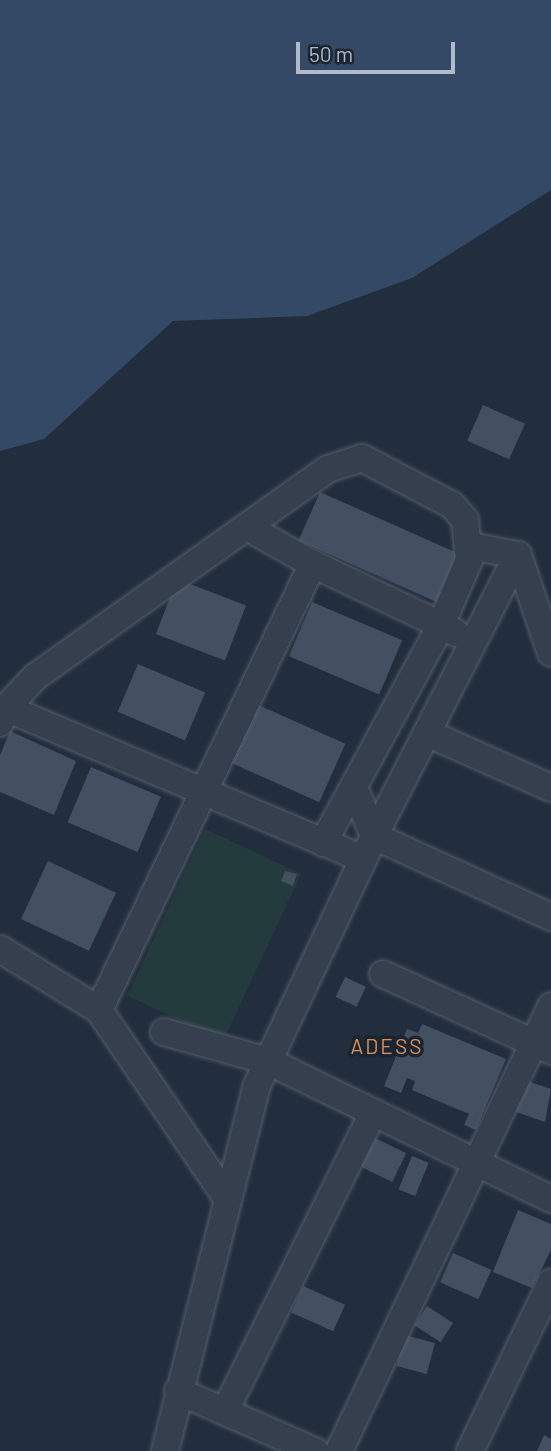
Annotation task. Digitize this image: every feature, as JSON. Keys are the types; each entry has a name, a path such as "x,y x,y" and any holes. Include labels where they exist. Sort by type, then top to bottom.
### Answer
{"street":[{"path":"323,843 460,587 470,546 465,520 452,505 362,458 328,469 35,677 3,715 206,789 323,843 368,848 551,917"},
{"path":"247,527 313,564 474,642"},
{"path":"470,546 518,555"},
{"path":"164,1451 226,1197 268,1061 435,707 474,642 518,555"},
{"path":"518,555 551,653"},
{"path":"99,1010 313,564"},
{"path":"419,666 435,707"},
{"path":"400,702 435,707 551,788"},
{"path":"354,787 368,848"},
{"path":"0,949 99,1010 226,1197"},
{"path":"383,974 542,1047"},
{"path":"339,1451 476,1163 542,1047 551,1006"},
{"path":"164,1032 268,1061 551,1199"},
{"path":"225,1411 373,1113"},
{"path":"470,1451 551,1283"},
{"path":"178,1391 315,1451"}],"green space":[{"path":"205,829 301,874 223,1041 127,996"}],"water":[{"path":"0,0 551,0 551,190 412,278 307,316 173,321 44,439 0,451"}],"building":[{"path":"483,405 525,424 509,459 467,441"},
{"path":"320,492 460,554 438,603 298,540"},
{"path":"177,579 246,606 225,661 156,634"},
{"path":"312,602 402,640 379,695 289,656"},
{"path":"138,664 205,693 185,740 118,712"},
{"path":"254,703 345,744 319,802 228,761"},
{"path":"10,731 76,761 54,815 0,792 0,755"},
{"path":"91,767 161,797 138,852 68,822"},
{"path":"48,861 116,893 89,951 21,919"},
{"path":"285,871 297,874 293,886 281,881"},
{"path":"345,977 366,987 357,1007 336,997"},
{"path":"422,1024 506,1059 476,1130 464,1125 469,1114 412,1090 415,1081 407,1078 401,1093 384,1086 407,1029 418,1033"},
{"path":"527,1081 551,1089 545,1122 516,1112"},
{"path":"373,1137 406,1153 392,1182 359,1166"},
{"path":"412,1156 429,1163 415,1196 399,1189"},
{"path":"518,1210 551,1224 551,1250 532,1288 493,1272"},
{"path":"453,1253 491,1270 478,1299 440,1282"},
{"path":"303,1286 345,1305 333,1331 291,1312"},
{"path":"427,1306 453,1323 440,1342 414,1325"},
{"path":"405,1335 435,1343 427,1374 397,1366"},
{"path":"544,1435 551,1439 551,1451 537,1451"}],"district":[{"name":"ADESS","path":"387,1046"}]}
